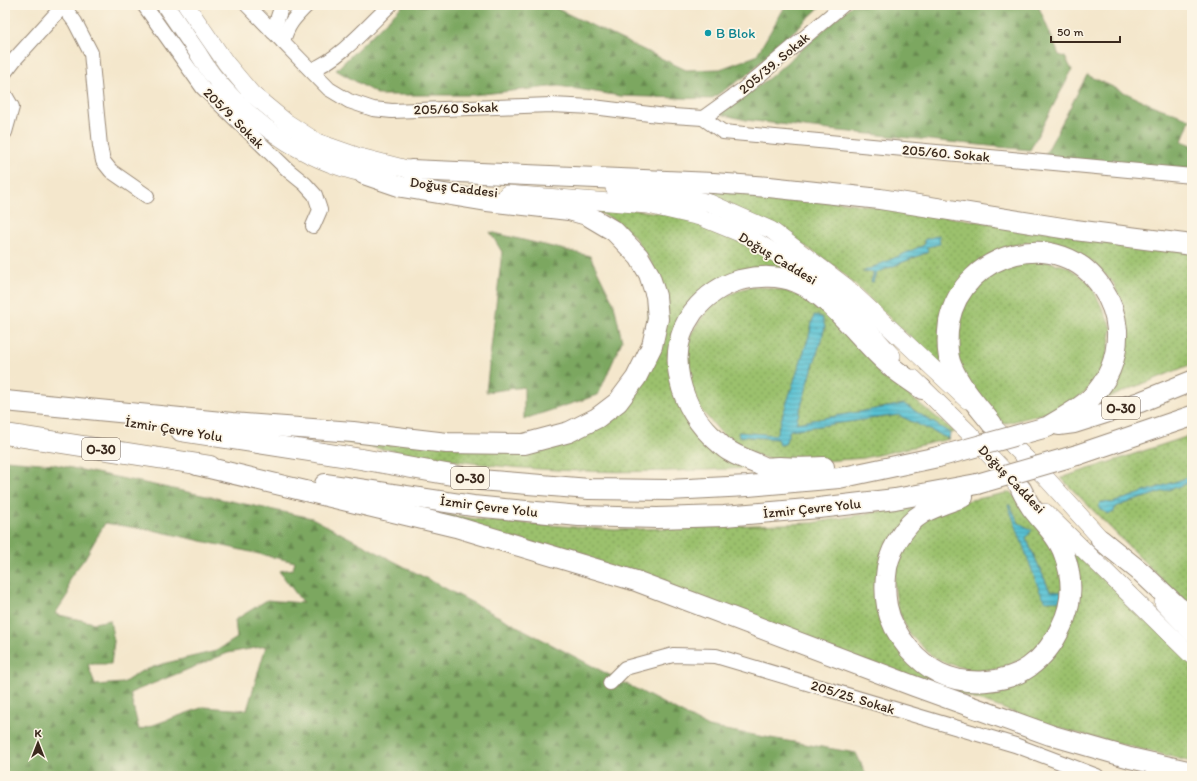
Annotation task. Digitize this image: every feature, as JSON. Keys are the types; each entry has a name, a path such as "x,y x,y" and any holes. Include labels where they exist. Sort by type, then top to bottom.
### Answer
{"highway":[{"path":"411,170 713,183 769,187 880,199 1075,230 1192,245"},
{"path":"5,402 232,423 354,432 447,443 524,444 569,432 597,418 618,402 636,378 652,346 658,319 656,296 649,274 639,257 614,231 587,215 575,212 487,201 402,187 364,174"},
{"path":"992,424 961,384 951,366 948,352 947,333 951,314 958,295 971,279 986,266 1004,257 1037,251 1070,259 1084,268 1097,280 1107,295 1114,312 1117,328 1115,357 1109,373 1101,386 1090,399 1048,427"},
{"path":"922,389 888,364 816,293 796,282 775,277 751,277 731,283 712,294 698,306 687,321 680,338 677,353 678,372 684,395 693,415 706,432 730,452 765,467 809,468 938,457"},
{"name":"O-30","path":"938,457 1048,427 1074,423 1140,402 1192,381"},
{"name":"İzmir Çevre Yolu","path":"5,402 480,480 589,489 669,490 748,486 839,478 938,457"},
{"name":"O-30","path":"976,484 1077,455 1192,416"},
{"path":"1077,455 1100,458 1192,431"},
{"name":"İzmir Çevre Yolu","path":"5,434 473,506 579,516 657,518 724,516 895,500 976,484"},
{"path":"197,464 456,527 629,579 914,686 1050,735 1130,758 1192,772"},
{"path":"976,484 966,496 938,505 922,514 903,531 892,550 886,568 885,587 887,607 892,622 901,639 918,659 940,673 964,681 988,681 1011,676 1029,667 1047,650 1057,636 1066,617 1070,598 1069,575 1064,553 1056,538 1030,505 1021,489"},
{"path":"1102,540 1142,573 1178,607 1192,616"}],"main road":[{"name":"Doğuş Caddesi","path":"165,5 214,78 246,112 270,132 324,162 364,174 447,188 648,206 700,217 749,237 812,276 865,326 922,389 968,432 1021,489 1192,656"},
{"name":"Doğuş Caddesi","path":"186,5 226,63 252,94 286,122 317,142 360,157 411,170 458,177 656,191 710,203 771,230 846,286 992,424 1046,478 1102,540 1192,633"}],"street":[{"name":"205/9. Sokak","path":"144,5 203,88 315,195 320,210 313,226"},
{"path":"272,32 282,5"},
{"path":"283,42 286,31 292,19 307,5"},
{"path":"311,70 334,58 390,5"},
{"name":"205/39. Sokak","path":"704,118 742,90 843,5"},
{"path":"5,72 15,59 64,6 75,22 91,53 100,146 103,160 111,171 146,196"},
{"name":"205/60 Sokak","path":"251,6 272,32 329,89 349,101 373,109 392,111 551,105 593,107 658,115 704,118"},
{"path":"5,95 12,107 5,132"},
{"name":"205/60. Sokak","path":"704,118 723,132 1192,176"},
{"name":"205/25. Sokak","path":"610,683 625,668 673,655 716,656 1015,746 1097,776"}],"green space":[{"path":"403,5 549,5 686,70 720,69 756,56 786,5 822,5 747,75 711,99 620,96 559,86 473,95 379,95 336,70"},
{"path":"852,5 1038,5 1059,55 1065,57 1072,70 1030,150 830,130 746,120 720,114 769,78"},
{"path":"1087,75 1154,106 1190,119 1182,141 1192,145 1192,169 1044,157"},
{"path":"659,186 772,192 1192,252 1192,364 1100,401 1121,359 1127,337 1125,313 1114,284 1093,262 1070,249 1046,242 1025,243 1004,247 983,259 963,277 948,373 836,267 772,224","holes":["924,240 928,252 876,273 873,282 871,281 874,272 863,272 924,245"]},
{"path":"577,203 683,216 755,247 795,269 766,271 689,309 682,402 754,468 620,472 566,471 506,467 408,454 278,429 537,447 642,380 653,266 633,235 609,217"},
{"path":"490,232 590,256 614,304 622,341 598,395 524,419 524,387 486,392 502,252"},
{"path":"1042,260 1068,267 1090,283 1112,328 1103,377 1065,408 1003,424 988,409 958,366 953,340 958,313 990,271 1015,261"},
{"path":"754,287 786,291 809,300 830,316 911,397 955,432 950,433 904,404 796,423 825,327 822,317 814,315 809,336 776,435 739,432 739,436 777,439 780,445 785,444 790,430 898,415 949,439 864,458 798,463 776,462 733,446 702,411 690,387 685,363 691,334 707,310 723,297 746,288"},
{"path":"1192,435 1192,476 1112,503 1101,502 1114,512 1115,507 1192,482 1192,605 1172,590 1061,478"},
{"path":"5,460 53,464 312,518 708,727 856,753 867,776 5,776","holes":["105,523 157,531 295,562 293,569 279,571 303,603 267,600 235,620 237,638 216,651 162,664 140,672 123,683 95,685 88,664 111,664 114,642 110,620 94,623 55,614 68,594 69,579 85,558","266,646 247,710 204,707 139,730 130,693 228,653"]},
{"path":"1011,492 1039,524 1064,573 1059,615 1045,640 1025,658 999,669 971,670 943,662 931,655 910,635 898,610 894,582 899,555 924,520 961,502","holes":["1009,504 1019,523 1031,530 1026,538 1050,591"]},
{"path":"922,504 882,570 910,653 992,683 1069,625 1066,544 1192,661 1192,762 1069,731 417,510 481,520 615,530 813,523"}],"water":[{"path":"939,235 940,244 927,247 928,252 876,273 873,282 871,282 874,272 862,272 924,245 924,240"},
{"path":"814,315 822,317 825,327 796,423 904,404 950,433 949,439 898,415 790,430 785,444 780,445 777,439 739,436 738,432 776,435 809,336"},
{"path":"1192,476 1192,482 1115,507 1114,512 1108,514 1098,507 1101,502 1112,503"},
{"path":"1009,504 1019,523 1032,530 1026,538 1050,591 1062,592 1061,600 1046,601 1040,592 1008,505"}],"place":[{"name":"B Blok","path":"708,33"}]}
